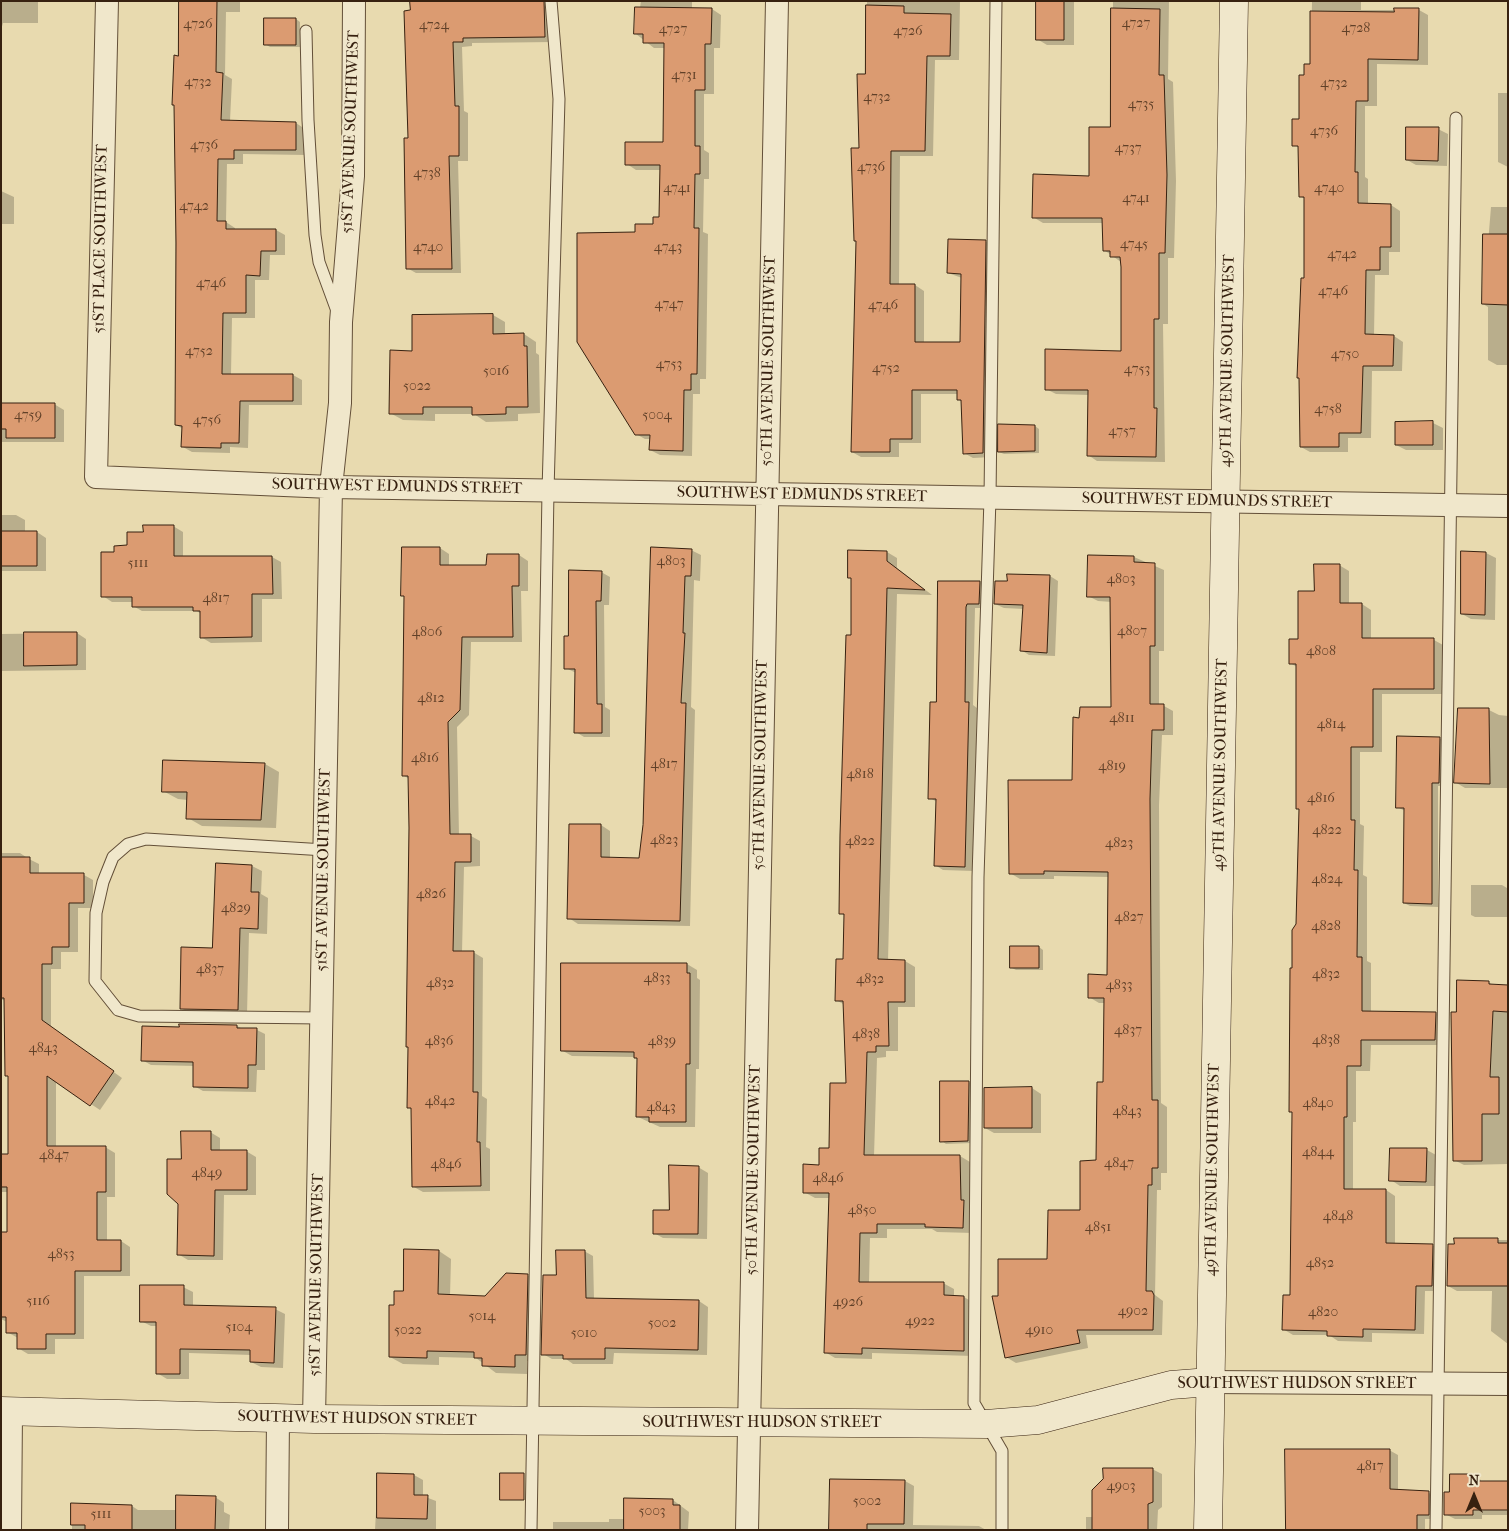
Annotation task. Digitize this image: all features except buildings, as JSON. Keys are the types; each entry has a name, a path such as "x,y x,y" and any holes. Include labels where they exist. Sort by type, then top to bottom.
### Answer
{"street":[{"name":"51ST PLACE SOUTHWEST","path":"96,477 107,1"},
{"name":"51ST AVENUE SOUTHWEST","path":"314,1419 331,487 340,403 341,322 353,176 354,1"},
{"name":"50TH AVENUE SOUTHWEST","path":"747,1530 777,1"},
{"name":"49TH AVENUE SOUTHWEST","path":"1208,1530 1234,1"},
{"name":"SOUTHWEST EDMUNDS STREET","path":"96,477 331,487 1508,506"},
{"name":"SOUTHWEST HUDSON STREET","path":"6,1411 314,1419 532,1422 986,1424 1038,1420 1171,1385 1210,1382 1508,1384"},
{"path":"6,1411 10,1530"},
{"path":"277,1530 278,1418"}],"lane":[{"path":"531,1530 548,491 559,98 551,1"},
{"path":"996,1 990,498 978,877 974,1403 1002,1452 1002,1530"},
{"name":"51ST AVENUE SOUTHWEST","path":"306,31 308,120 315,235 319,262 341,322"},
{"path":"1436,1530 1456,118"},
{"path":"322,1018 139,1016 118,1010 96,981 96,913 103,882 113,857 128,844 146,839 325,850"}]}
